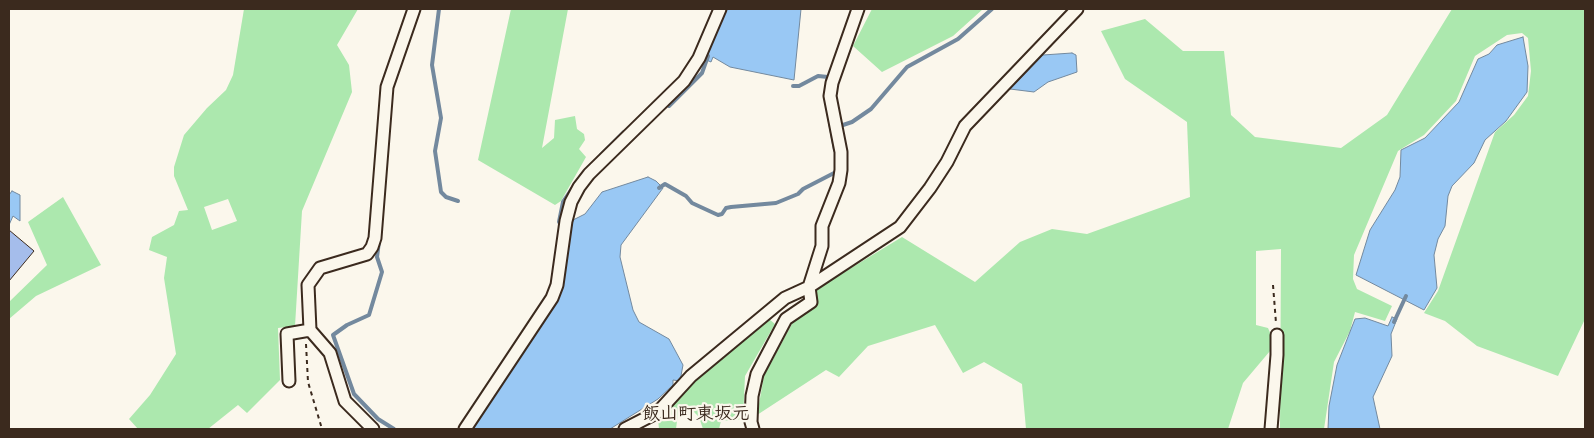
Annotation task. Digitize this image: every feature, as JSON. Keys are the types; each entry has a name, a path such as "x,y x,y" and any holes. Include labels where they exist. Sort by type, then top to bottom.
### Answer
{"street":[{"path":"373,429 345,401 330,353 307,331 308,285 312,276 320,268 366,254 375,238 387,87 414,9"},
{"path":"466,429 552,298 557,285 566,220 571,202 580,187 589,174 684,81 699,58 720,9"},
{"path":"753,429 751,422 752,396 757,374 786,319 810,302 809,287 822,246 822,226 839,183 841,170 841,152 832,109 832,83 858,9"},
{"path":"625,429 658,412 691,376 785,298 809,287 900,227 947,162 965,126 1077,9"},
{"path":"289,381 287,334 307,331"},
{"path":"1271,429 1277,336"}],"path":[{"path":"1273,285 1277,336"},
{"path":"307,331 308,382 322,429"}],"green space":[{"path":"244,9 358,9 337,45 349,65 352,92 302,211 295,326 278,328 280,380 247,413 238,405 208,429 138,429 129,419 150,395 176,354 164,278 167,257 149,250 152,237 174,225 179,211 188,210 174,176 174,167 184,135 207,108 226,90 233,75","holes":["228,199 237,221 212,230 204,207"]},
{"path":"511,9 568,9 542,148 554,138 555,120 575,116 577,129 584,134 585,140 579,149 586,157 561,201 555,205 478,160"},
{"path":"872,9 983,9 953,36 882,72 853,46"},
{"path":"1452,9 1585,9 1585,319 1558,376 1477,346 1445,321 1424,313 1438,291 1495,132 1514,115 1528,96 1531,71 1528,38 1522,33 1507,35 1475,56 1456,101 1424,135 1398,151 1354,255 1353,279 1357,289 1392,306 1385,321 1355,312 1350,331 1334,362 1324,429 1280,429 1281,249 1256,251 1256,325 1268,328 1271,335 1270,351 1243,383 1228,429 1026,429 1022,384 984,362 963,373 935,325 868,346 839,377 826,370 757,415 764,376 793,322 817,305 815,290 902,237 975,282 1020,242 1052,229 1087,234 1190,197 1187,122 1125,79 1101,31 1145,19 1183,51 1224,51 1231,115 1255,137 1341,148 1387,115"},
{"path":"63,197 101,265 36,296 9,319 9,302 47,265 28,222"},
{"path":"769,319 775,324 745,376 743,419 721,421 719,429 703,429 699,417 686,404 679,405 676,429 659,429 658,419 702,373"}],"water":[{"path":"725,9 801,9 794,80 730,67 713,57 711,62 704,59"},
{"path":"1523,37 1528,66 1527,92 1506,121 1485,140 1474,163 1452,186 1448,196 1445,226 1438,239 1434,255 1437,288 1424,310 1356,275 1370,230 1395,190 1400,177 1401,150 1425,138 1459,102 1478,59 1489,54 1497,45"},
{"path":"1072,53 1076,55 1077,72 1048,82 1034,92 1010,89 1043,55"},
{"path":"648,177 656,181 663,188 621,245 620,257 633,310 639,322 669,339 683,365 680,381 673,380 673,385 658,399 610,429 471,429 556,302 562,285 571,221 585,214 602,192"},
{"path":"12,191 20,195 20,221 13,216 9,225 9,195"},
{"path":"1392,317 1397,319 1391,334 1392,356 1373,397 1380,429 1328,429 1329,406 1337,365 1355,319 1365,318 1388,326"}],"building":[{"path":"9,230 34,251 9,281"}],"waterway":[{"path":"439,9 432,65 441,118 435,151 441,192 446,197 458,201"},
{"path":"843,125 852,122 871,109 907,67 958,39 992,9"},
{"path":"669,106 702,73 708,56"},
{"path":"793,86 799,86 818,76 828,77 827,81"},
{"path":"826,100 835,150"},
{"path":"601,155 624,132"},
{"path":"659,188 665,184 686,196 692,203 718,215 722,214 726,208 776,203 798,194 803,189 836,172 836,169"},
{"path":"561,222 559,222 563,202 576,183"},
{"path":"381,226 377,257 382,272 369,315 347,325 333,335 354,394 378,419 394,429"},
{"path":"1394,322 1406,296"}],"district":[{"name":"飯山町東坂元","path":"696,413"}]}
